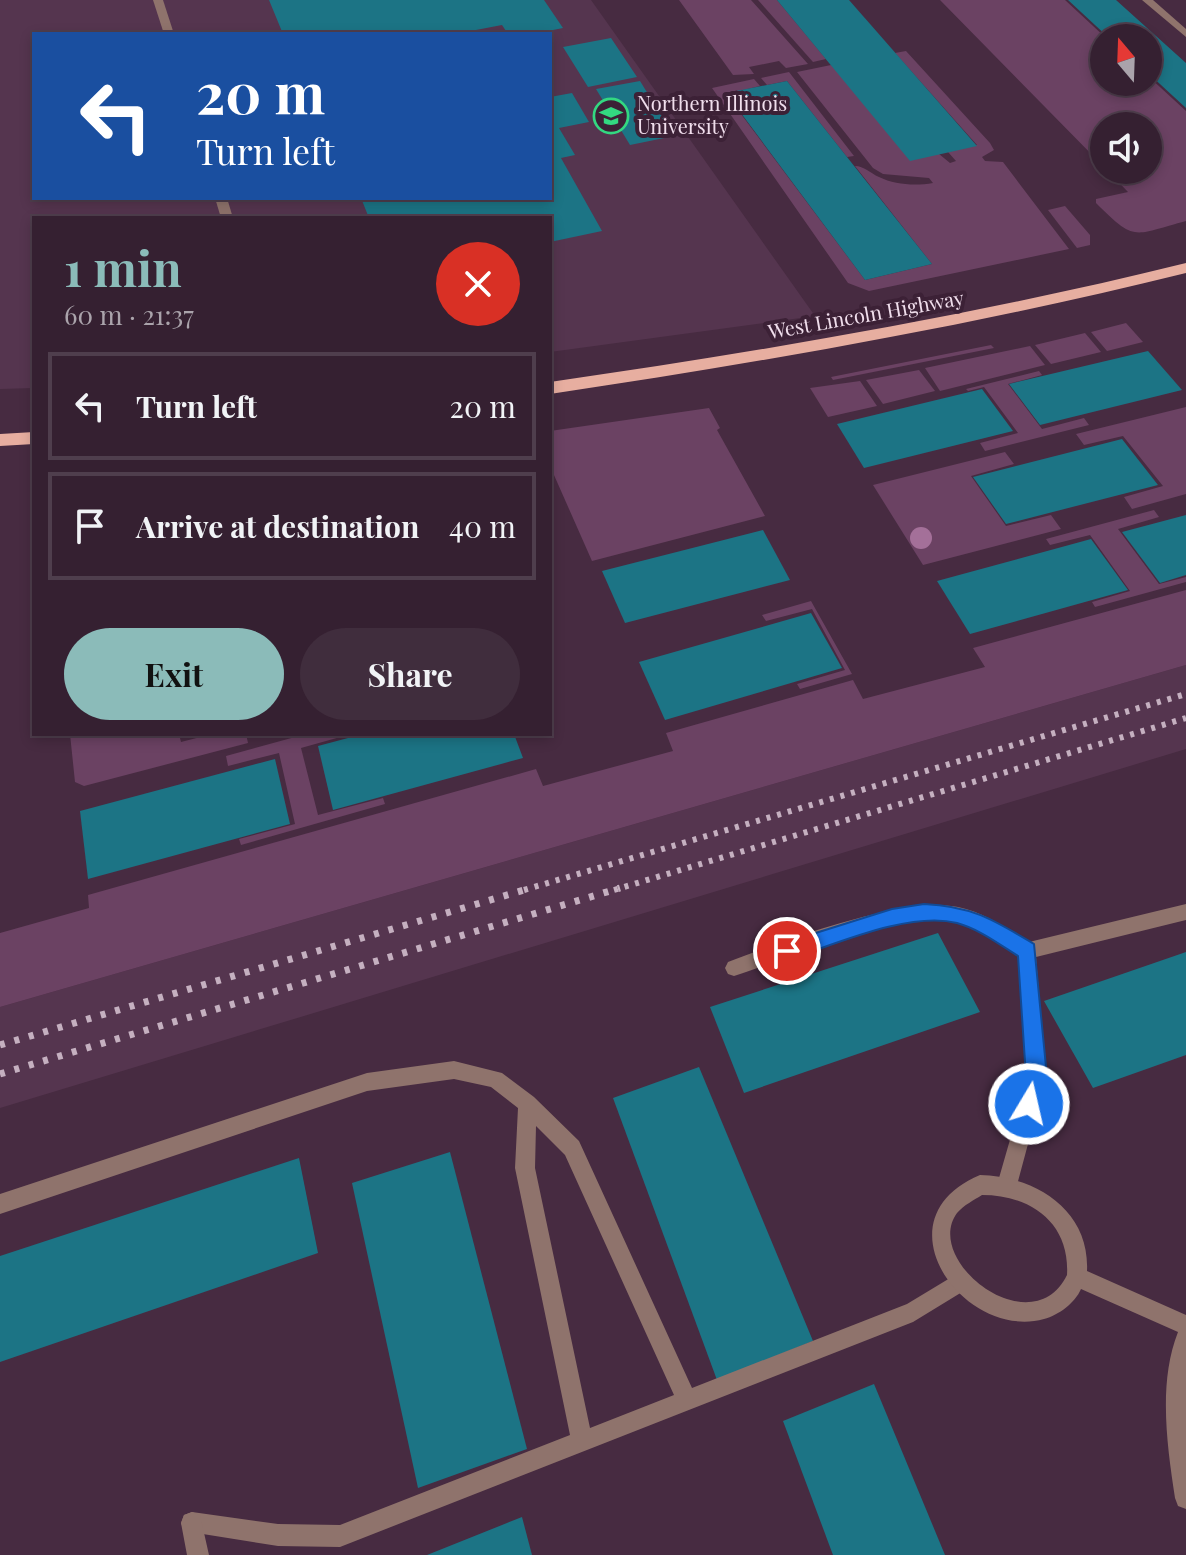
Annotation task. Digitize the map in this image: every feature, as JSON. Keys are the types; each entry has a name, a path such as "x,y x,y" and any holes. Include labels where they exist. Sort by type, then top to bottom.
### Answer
{"main road":[{"name":"West Lincoln Highway","path":"552,388 782,354 933,326 1083,295 1186,268"},
{"path":"0,440 32,438"}],"street":[{"path":"158,0 168,32"},
{"path":"1147,0 1186,34"},
{"path":"734,968 892,918 924,913 957,914 986,926 1027,951 1186,912"},
{"path":"1007,1185 1037,1077 1027,951"},
{"path":"0,1204 367,1082 454,1070 495,1079 527,1104 572,1148 687,1400"},
{"path":"527,1104 525,1168 582,1442"},
{"path":"980,1185 1007,1185 1036,1196 1061,1219 1075,1250 1078,1277 1066,1297 1044,1311 1017,1314 986,1303 960,1282 944,1253 940,1227 958,1198 980,1185"},
{"path":"1078,1277 1186,1325"},
{"path":"198,1555 192,1523 278,1535 340,1536 913,1312 960,1282"},
{"path":"1186,1337 1176,1401 1179,1455 1186,1498"}],"shaded area":[{"name":"Northern Illinois University","path":"0,0 591,0 815,316 552,352 552,216 32,216 32,388 0,389"},
{"path":"679,0 751,0 808,64 786,68 779,61 749,67 754,74 733,75"},
{"path":"758,0 777,0 826,59 813,62"},
{"path":"940,0 1065,0 1091,24 1090,96 1162,96 1162,89 1186,111 1186,221 1136,232 1119,225 1096,203 1096,199 1128,192 1120,184 1162,184 1162,112 1090,112 1090,153"},
{"path":"906,51 990,143 994,150 982,157 985,161 1003,162 1069,249 869,291 848,283 712,88 754,79 760,86 726,94 865,280 932,264 855,166 892,182 913,185 933,183 929,178 883,174 873,168 797,72 831,65 950,163 956,161 948,152 977,145 895,53"},
{"path":"789,72 854,156 847,157 787,81 767,85 761,78"},
{"path":"1065,206 1090,235 1090,245 1077,248 1048,210"},
{"path":"1126,323 1143,342 1107,351 1091,332"},
{"path":"1085,333 1101,352 1051,364 1035,345"},
{"path":"991,345 994,348 833,380 831,377"},
{"path":"1030,346 1045,365 940,391 925,368"},
{"path":"919,370 935,391 883,404 866,380"},
{"path":"1039,371 1042,375 1008,384 1042,429 1084,418 1089,425 985,451 980,443 1018,433 984,387 966,389"},
{"path":"860,381 877,406 828,417 810,388"},
{"path":"1186,407 1186,494 1132,509 1124,497 1163,486 1123,436 1084,445 1076,434"},
{"path":"709,408 720,428 717,430 765,516 592,561 552,471 552,431"},
{"path":"1005,452 1014,464 971,476 1006,526 1051,515 1061,529 923,565 873,485"},
{"path":"1154,510 1159,517 1118,529 1159,584 1186,577 1186,582 1095,607 1092,602 1130,591 1090,535 1050,545 1046,539"},
{"path":"1186,590 1186,665 0,1007 0,933 89,908 88,895 536,769 543,786 673,751 666,733 853,680 863,699 985,667 973,648"},
{"path":"811,601 852,674 800,689 797,684 845,670 812,609 766,621 762,615"},
{"path":"1186,665 1186,749 0,1108 0,1007"},
{"path":"70,736 180,736 181,742 204,736 246,736 248,743 84,786 75,782"},
{"path":"299,736 344,736 301,748 318,815 383,798 385,804 241,845 239,839 295,824 279,753 228,766 226,756"}],"building":[{"path":"269,0 544,0 563,28 543,32 507,32 502,25 465,32 282,32"},
{"path":"777,0 849,0 977,146 910,161"},
{"path":"1068,0 1116,0 1143,24 1094,24"},
{"path":"611,38 637,77 588,87 563,47"},
{"path":"1162,41 1186,63 1186,108 1162,86"},
{"path":"640,81 674,136 630,145 596,89"},
{"path":"787,81 932,264 865,280 726,93"},
{"path":"572,93 589,122 559,128 575,155 561,158 602,231 552,242 552,216 368,216 362,200 552,200 552,97"},
{"path":"1148,351 1182,390 1040,425 1009,384"},
{"path":"982,389 1013,431 864,468 837,424"},
{"path":"1122,439 1158,485 1006,524 973,477"},
{"path":"1186,515 1186,575 1160,583 1122,532"},
{"path":"763,530 790,580 625,623 602,571"},
{"path":"1091,539 1128,590 970,634 937,581"},
{"path":"811,613 842,668 665,720 639,662"},
{"path":"356,736 515,736 523,758 333,810 318,746"},
{"path":"275,759 290,824 88,879 80,811"},
{"path":"938,933 980,1012 744,1093 710,1007"},
{"path":"1186,952 1186,1055 1093,1088 1044,1001"},
{"path":"699,1067 813,1341 717,1380 613,1098"},
{"path":"450,1152 527,1449 418,1488 352,1183"},
{"path":"299,1158 318,1253 0,1362 0,1256"},
{"path":"874,1384 945,1555 833,1555 783,1421"},
{"path":"522,1517 532,1555 427,1555"}],"railway":[{"path":"524,890 1186,694"},
{"path":"614,890 1186,718"},
{"path":"0,1045 531,888"},
{"path":"0,1074 620,888"}],"place":[{"name":"Northern Illinois University","path":"611,116"}],"route":[{"path":"787,951 892,918 924,913 957,914 986,926 1027,951 1037,1077 1029,1104"}]}
